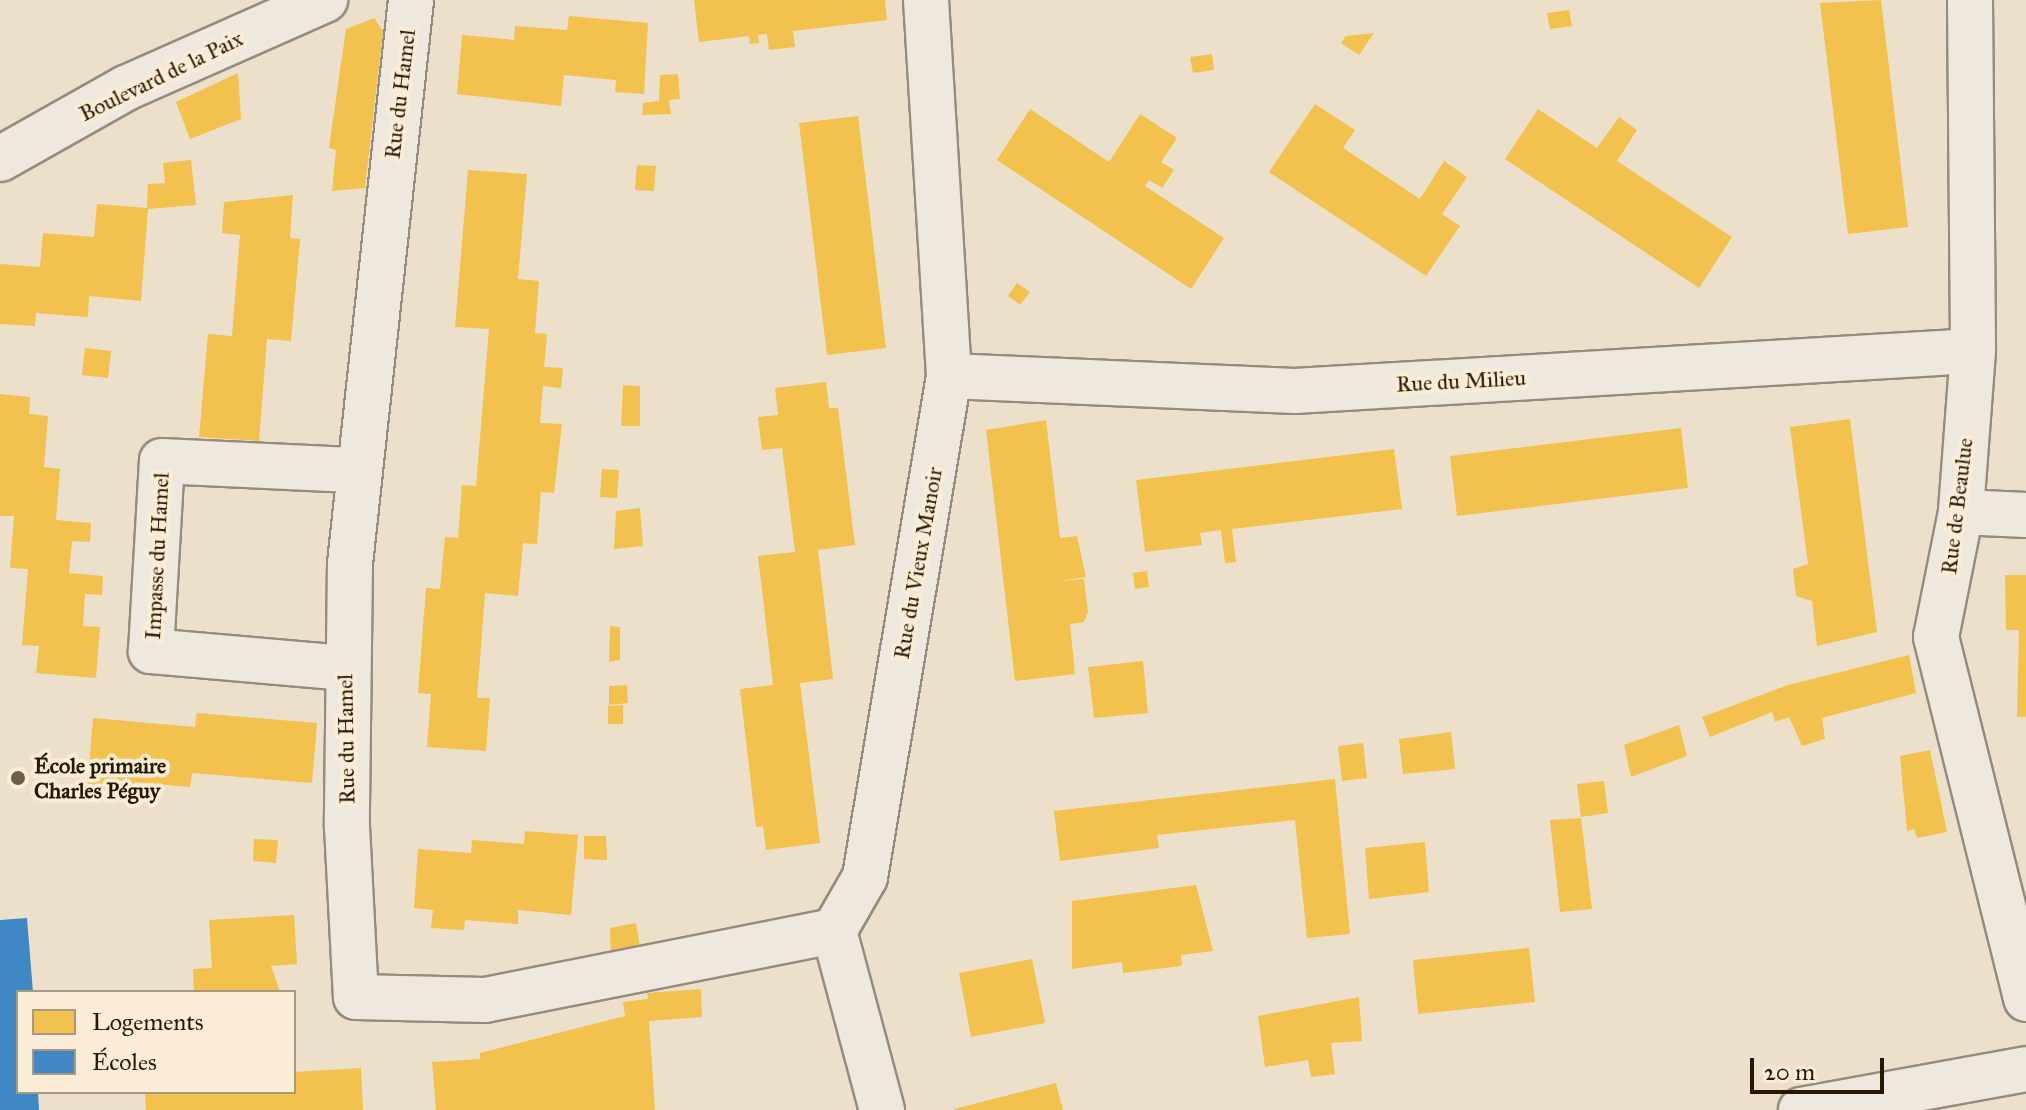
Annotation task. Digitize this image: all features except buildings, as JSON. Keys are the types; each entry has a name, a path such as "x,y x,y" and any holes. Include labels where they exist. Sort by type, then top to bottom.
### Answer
{"street":[{"name":"Boulevard de la Paix","path":"0,159 126,88 325,0"},
{"name":"Rue du Hamel","path":"411,0 356,470 345,668 356,997 485,1000 834,931"},
{"name":"Rue du Vieux Manoir","path":"834,931 865,877 949,376 926,0"},
{"name":"Rue de Beaulue","path":"1970,0 1973,351 1961,512 1936,637 2026,999"},
{"name":"Rue du Milieu","path":"949,376 1295,391 1973,351"},
{"name":"Impasse du Hamel","path":"345,668 151,651 162,461 356,470"},
{"path":"1961,512 2026,515"},
{"path":"834,931 882,1110"},
{"path":"1801,1110 2026,1069"}],"place":[{"name":"École primaire Charles Péguy","path":"18,778"}]}
